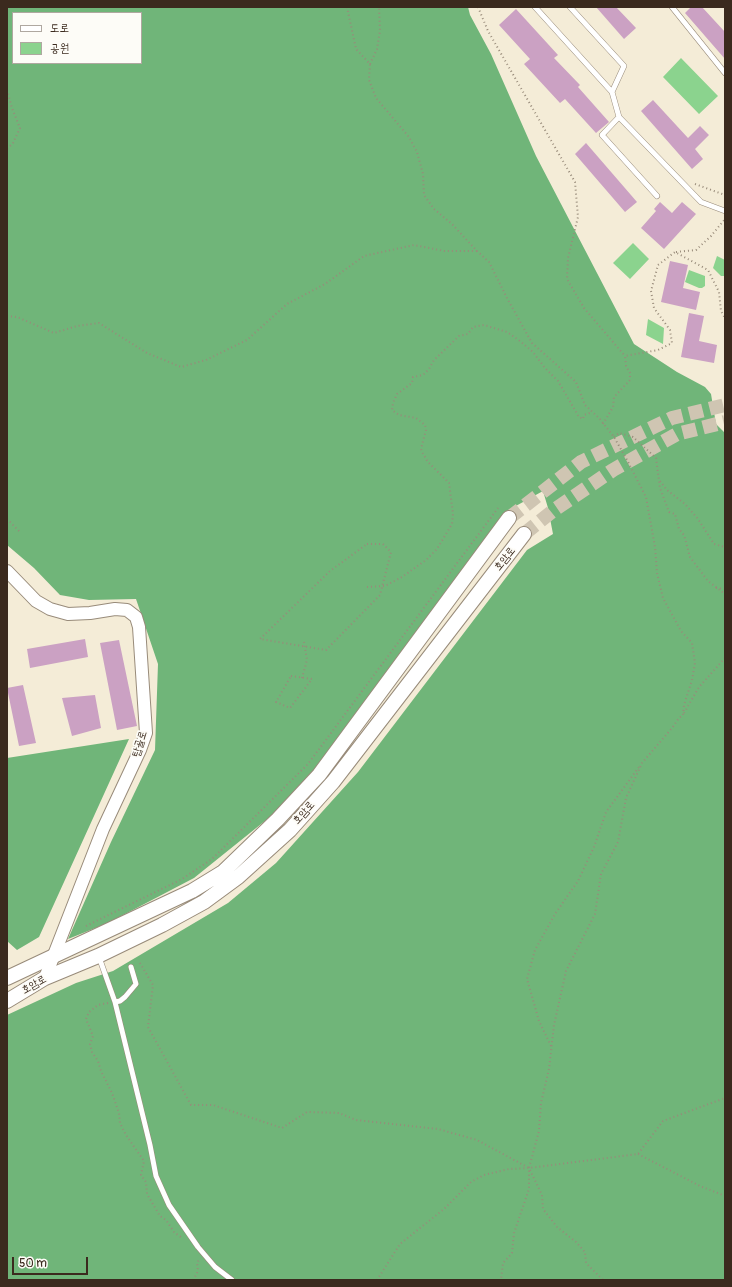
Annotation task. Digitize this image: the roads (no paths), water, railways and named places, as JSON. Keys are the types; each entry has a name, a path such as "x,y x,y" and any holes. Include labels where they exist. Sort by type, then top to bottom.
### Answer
{"main road":[{"path":"10,977 192,891 222,872 278,819 319,774 509,518"},
{"name":"호암로","path":"7,1002 45,978 98,956 162,925 204,902 238,877 290,830 333,782 524,534"}],"street":[{"name":"탑골로","path":"7,572 36,601 50,609 68,614 90,614 115,609 128,610 136,617 139,627 146,733 140,750 103,829 52,956 45,978"}],"lane":[{"path":"535,7 612,92 619,117 701,202 725,211"},
{"path":"570,7 624,66 612,92"},
{"path":"672,7 725,73"},
{"path":"619,117 602,135 657,196"},
{"path":"103,829 105,844"},
{"path":"98,956 115,1002 150,1145 156,1176 169,1205 201,1251 215,1267 232,1280"},
{"path":"115,1002 120,1001 125,997 136,984 131,967"}],"tunnel":[{"path":"509,518 581,462 672,418 725,405"},
{"path":"524,534 554,510 613,470 677,434 725,422"}]}
